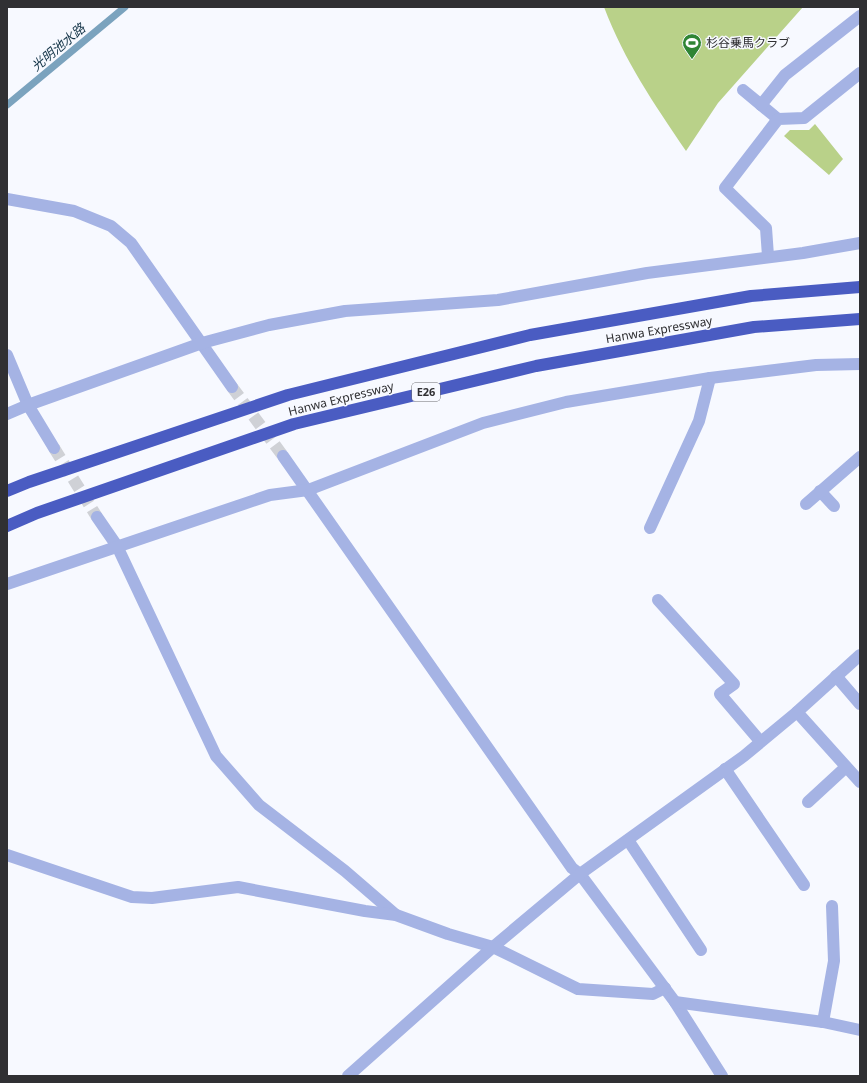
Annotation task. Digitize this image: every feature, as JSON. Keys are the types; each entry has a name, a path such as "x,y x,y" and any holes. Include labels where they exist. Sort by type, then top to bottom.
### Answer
{"highway":[{"name":"Hanwa Expressway","path":"7,491 28,482 288,395 522,337 751,296 860,287"},
{"name":"Hanwa Expressway","path":"7,526 44,511 294,424 528,367 754,327 860,319"}],"street":[{"path":"761,105 785,75 860,16"},
{"path":"744,90 778,120 804,118 860,73"},
{"path":"768,256 766,228 725,188 778,120"},
{"path":"7,198 74,211 111,226 131,243 232,387"},
{"path":"7,414 28,405 202,343 269,325 345,311 498,300 550,292 647,273 768,256 803,253 860,243"},
{"path":"7,355 28,405 54,448"},
{"path":"7,584 270,495 308,490 483,423 566,402 710,378 816,365 860,364"},
{"path":"650,528 699,421 710,378"},
{"path":"284,456 568,862 580,874 675,1002 722,1076"},
{"path":"806,504 860,457"},
{"path":"820,491 834,506"},
{"path":"97,517 117,546 216,756 259,805 345,870 396,915"},
{"path":"658,600 734,684 720,694 760,742"},
{"path":"353,1075 493,947 580,874 760,742 797,712 860,655"},
{"path":"836,676 860,704"},
{"path":"797,712 860,782"},
{"path":"808,802 846,767"},
{"path":"725,769 804,885"},
{"path":"628,840 701,950"},
{"path":"7,855 132,897 152,898 238,887 366,911 396,915 448,934 493,947 578,989 653,994 665,988"},
{"path":"823,1022 834,961 832,906"},
{"path":"675,1002 823,1022 860,1030"}],"green space":[{"name":"杉谷乗馬クラブ","path":"604,7 803,7 718,103 686,151 630,64"},
{"path":"815,124 843,159 829,175 784,136 790,130 809,130"}],"waterway":[{"name":"光明池水路","path":"7,105 125,7"}],"tunnel":[{"path":"232,387 283,456"},
{"path":"54,448 97,517"}],"place":[{"name":"杉谷乗馬クラブ","path":"692,60"}]}
